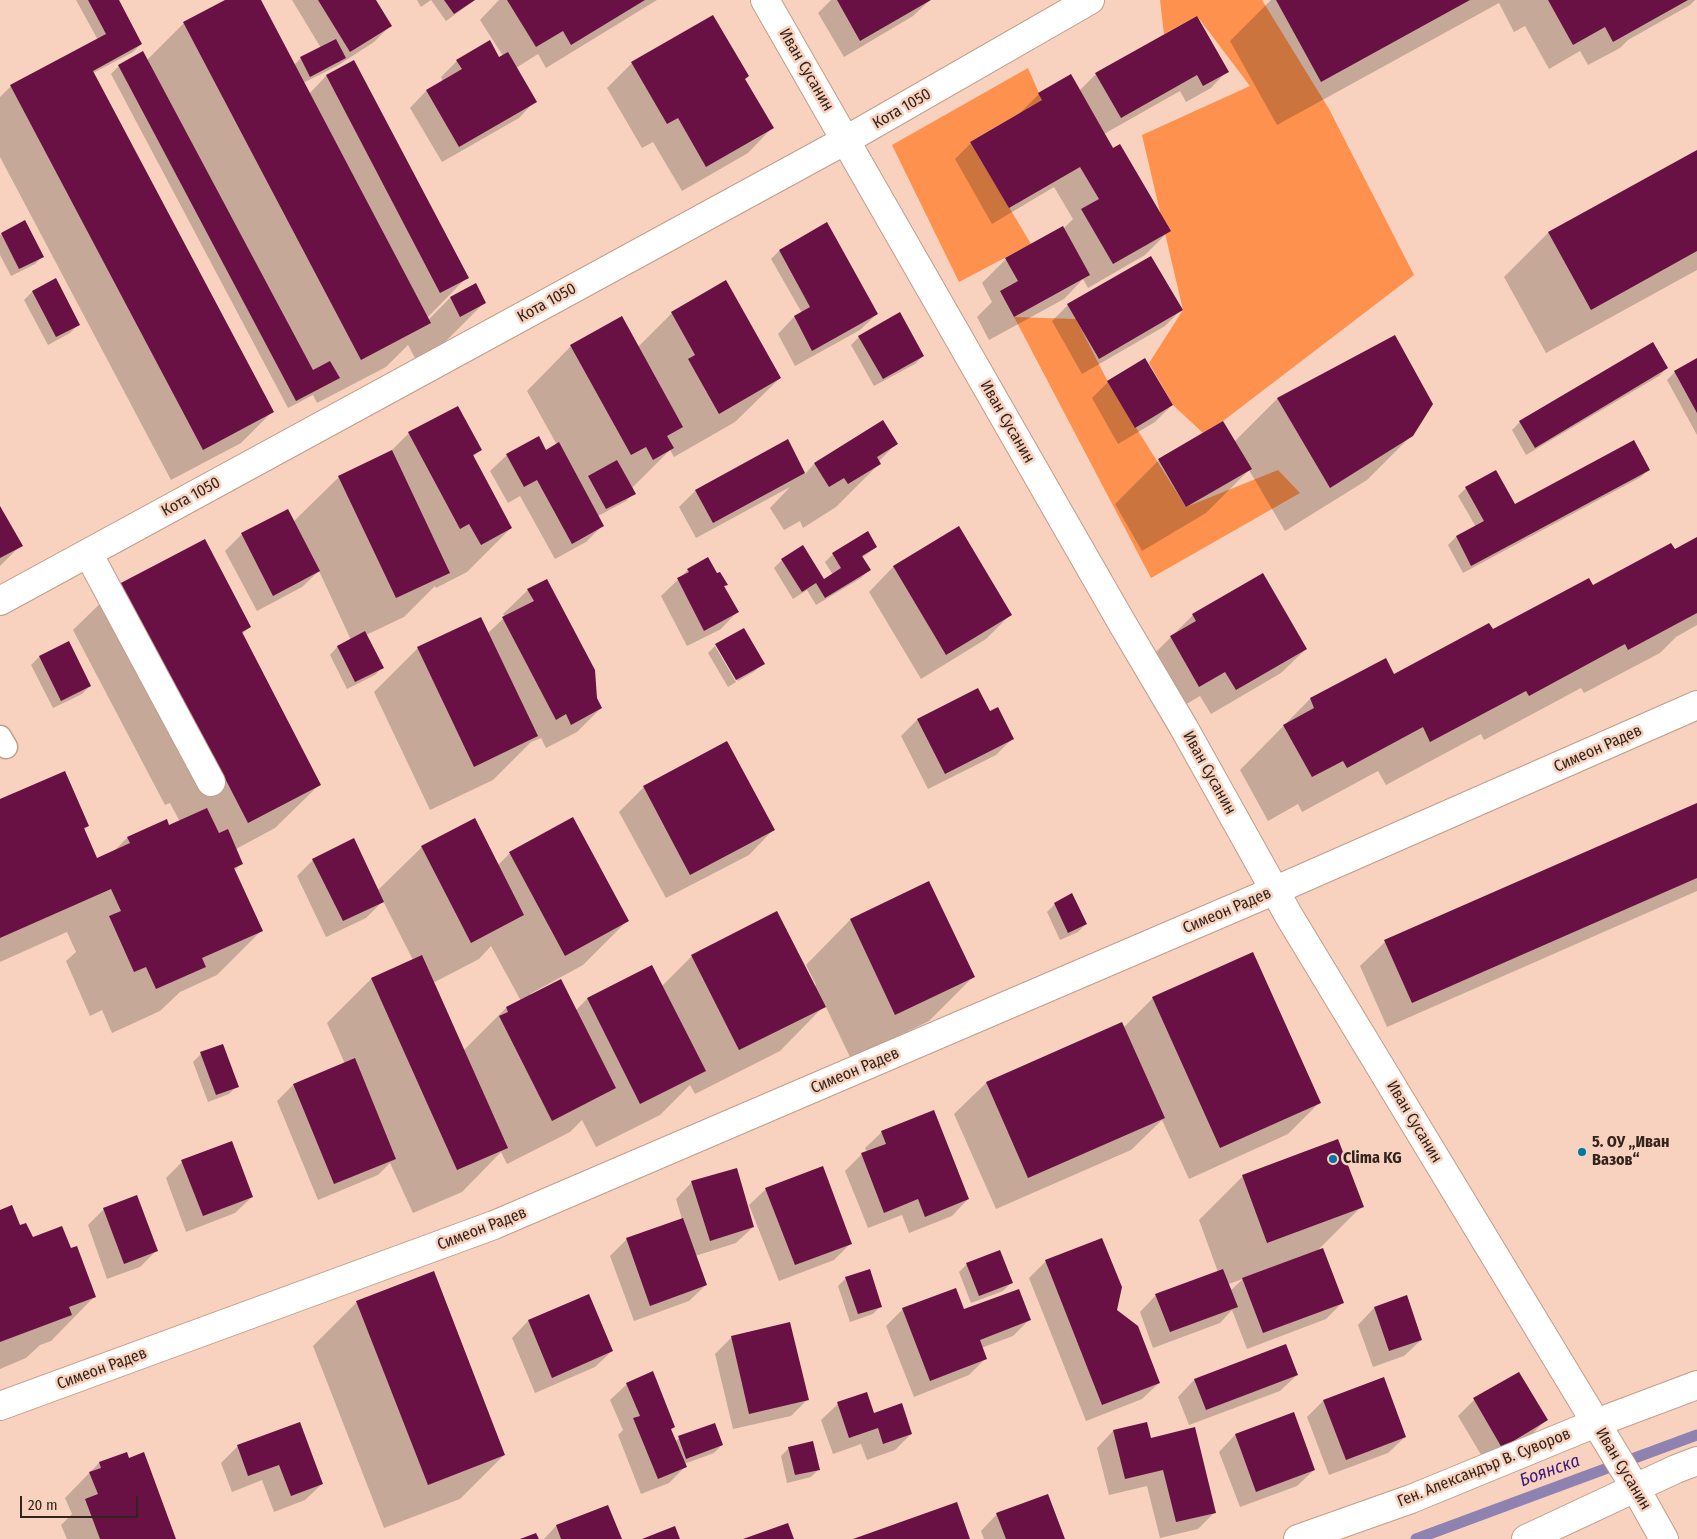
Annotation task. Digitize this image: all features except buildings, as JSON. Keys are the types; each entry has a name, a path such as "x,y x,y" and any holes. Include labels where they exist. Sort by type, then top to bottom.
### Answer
{"street":[{"name":"Иван Сусанин","path":"764,0 1184,728 1289,916 1636,1489 1664,1539"},
{"name":"Кота 1050","path":"0,601 846,140 1090,0"},
{"path":"88,553 211,782"},
{"name":"Симеон Радев","path":"0,1406 494,1225 1275,890 1697,705"},
{"name":"Ген. Александър В. Суворов","path":"1298,1539 1411,1499 1596,1423 1697,1385"},
{"path":"1526,1539 1697,1461"}],"shaded area":[{"path":"1160,0 1262,0 1329,109 1414,275 1223,421 1203,433 1173,405 1149,363 1183,310 1142,135 1250,86 1197,16 1164,34"},
{"path":"1028,68 1042,100 970,142 1031,244 959,282 892,145"},
{"path":"1014,317 1076,319 1111,388 1186,507 1278,470 1300,493 1151,578"}],"waterway":[{"name":"Боянска","path":"1416,1539 1697,1435"}],"place":[{"name":"5. ОУ „Иван Вазов“","path":"1582,1152"},
{"name":"Clima KG","path":"1333,1159"}]}
